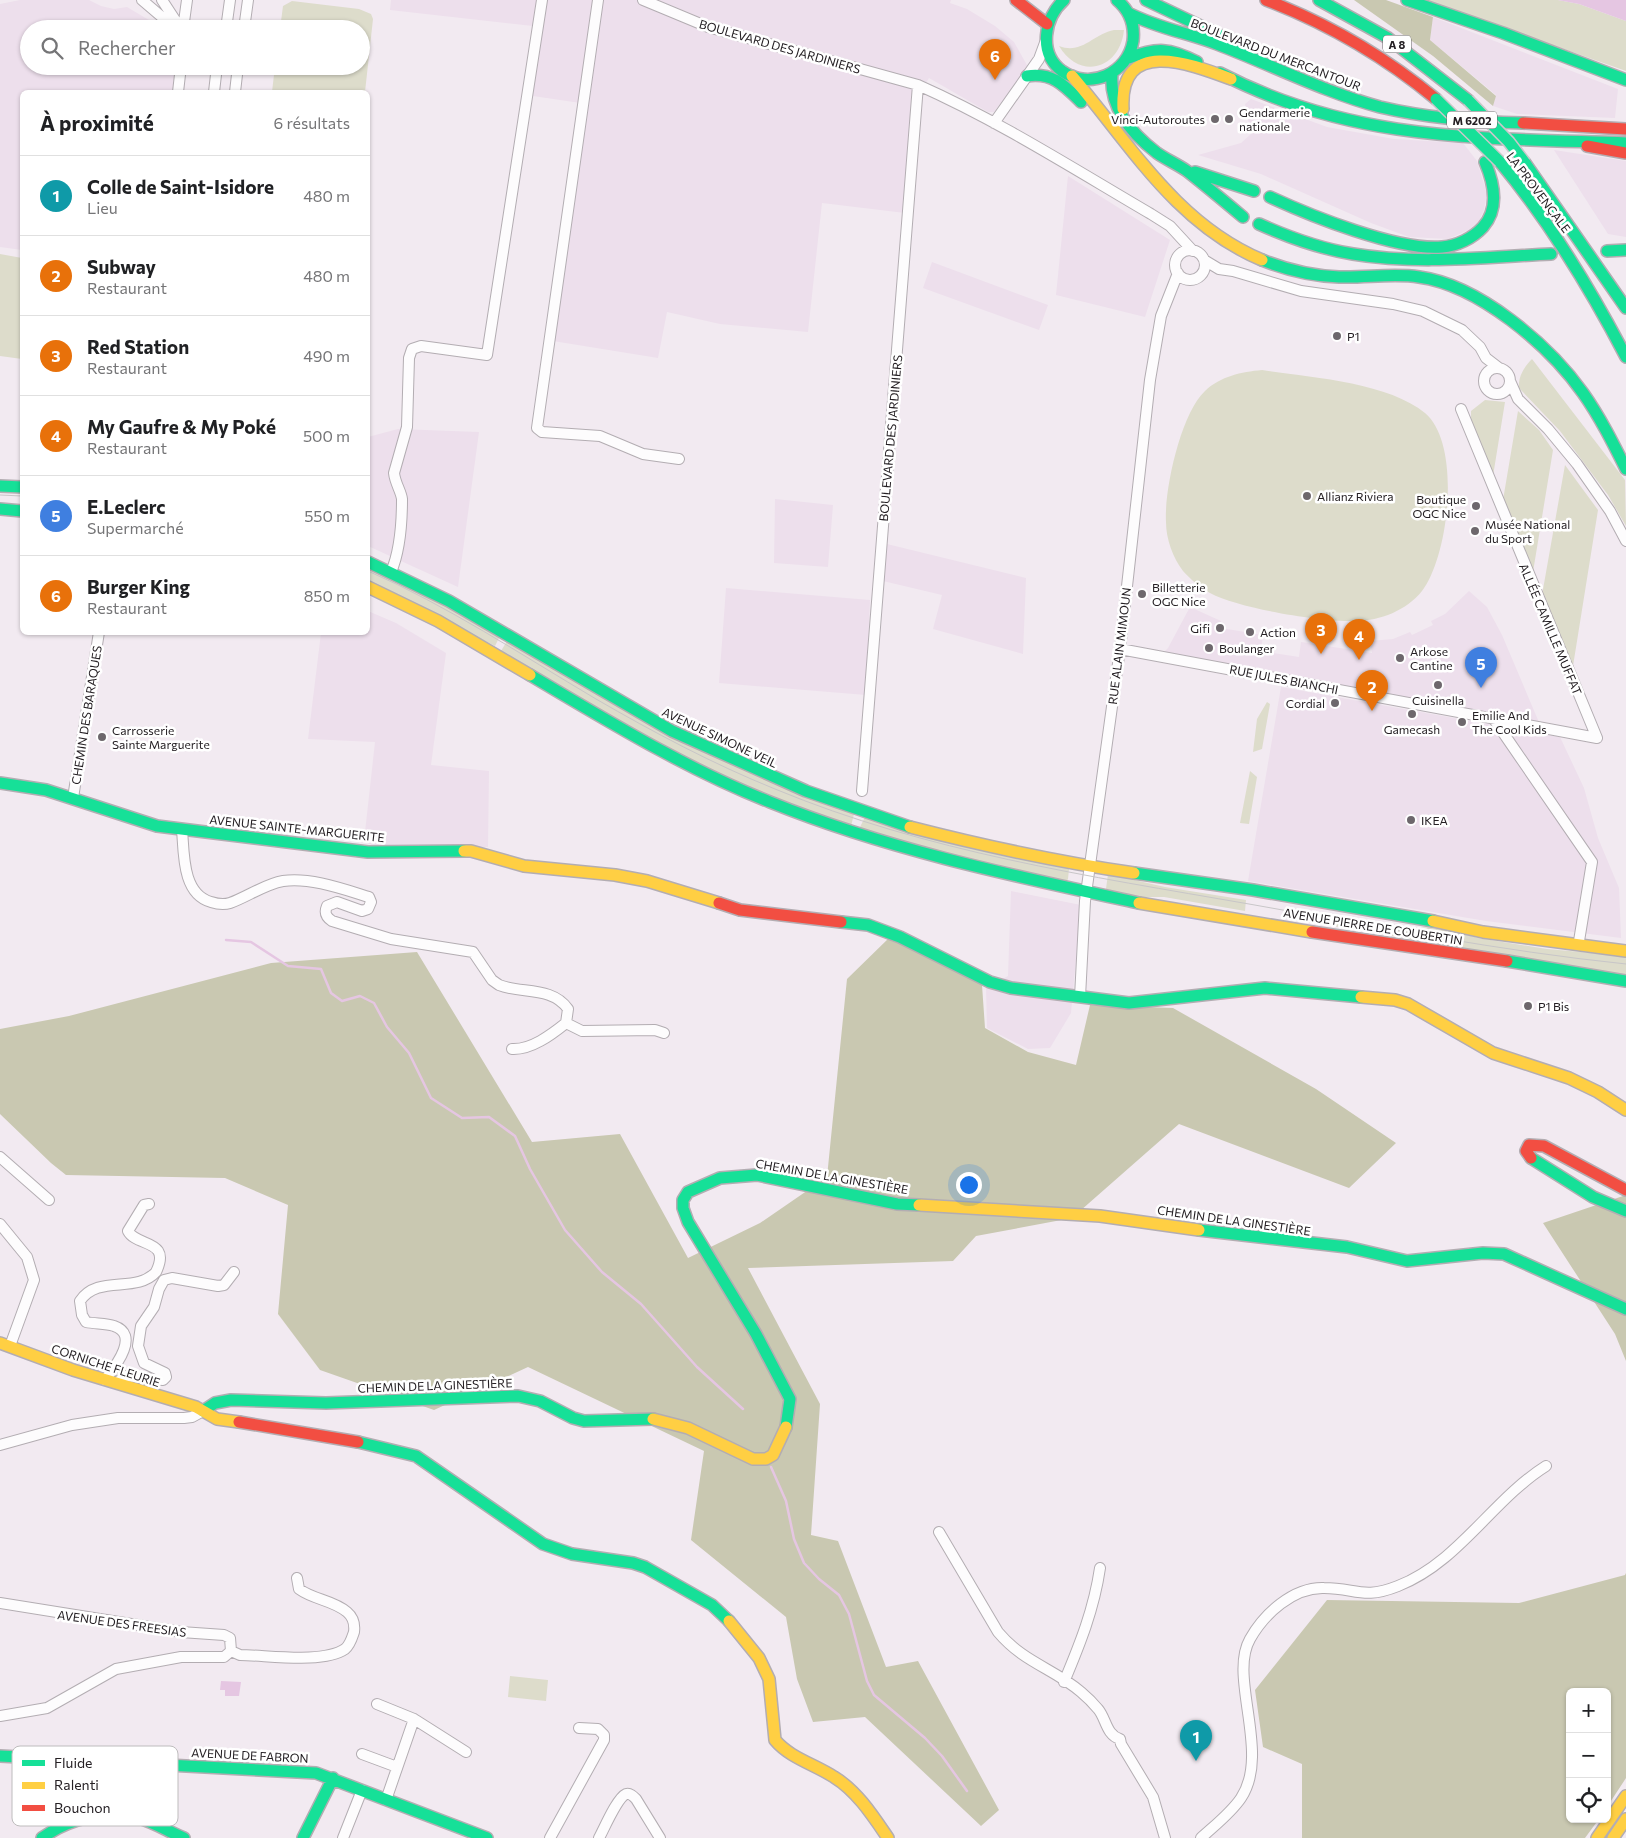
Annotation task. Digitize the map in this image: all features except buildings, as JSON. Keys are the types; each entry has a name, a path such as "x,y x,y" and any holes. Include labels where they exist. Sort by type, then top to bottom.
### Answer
{"main road":[{"path":"1016,0 1047,24"},
{"path":"1064,0 1052,13 1047,24 1046,40 1055,63 1072,76 1139,160 1176,201 1211,232 1238,249 1273,264 1326,276 1420,276 1448,283 1476,298 1526,333 1574,381 1592,406 1626,469"},
{"path":"1072,76 1086,80 1099,79 1112,74 1128,58 1134,40 1134,30 1128,13 1117,0"},
{"name":"M 6202","path":"1146,0 1336,92"},
{"name":"LA PROVENÇALE","path":"1266,0 1343,32 1382,55 1436,98 1465,125 1500,162 1559,240 1610,325 1626,357"},
{"name":"LA PROVENÇALE","path":"1319,0 1388,38 1468,100 1509,142 1525,163 1626,308"},
{"path":"1407,0 1503,33 1626,80"},
{"name":"BOULEVARD DU MERCANTOUR","path":"1128,13 1145,22 1196,36 1336,92 1394,110 1446,119 1626,129"},
{"name":"M 6202","path":"1128,58 1147,51 1166,48 1176,50 1231,79 1304,110 1360,124 1402,131 1452,136 1626,143"},
{"path":"1124,117 1124,86 1132,73 1144,64 1167,59 1231,79"},
{"path":"1027,76 1043,73 1051,75 1084,104 1110,123"},
{"path":"1112,74 1110,81 1114,100 1124,117 1156,152 1184,169 1243,217"},
{"path":"1270,197 1336,225 1406,243 1444,247 1469,239 1480,231 1488,221 1493,205 1494,191 1485,162 1465,125"},
{"path":"1555,140 1626,154"},
{"path":"1184,169 1254,191"},
{"path":"1259,224 1284,235 1353,254 1437,260 1551,254"},
{"path":"1607,251 1626,250"},
{"path":"0,486 20,487"},
{"path":"0,509 20,510"},
{"name":"AVENUE SIMONE VEIL","path":"370,563 479,617 672,731 760,772 858,811 916,829 984,846 1090,866"},
{"path":"370,588 438,621 661,752 769,802 855,834 933,858 1087,891"},
{"name":"AVENUE SAINTE-MARGUERITE","path":"0,783 46,790 143,822 182,829 368,852 472,851 524,866 615,874 676,889 740,910 883,928 990,982 1011,988 1129,1002 1146,1002 1265,988 1395,1000 1413,1005 1433,1015 1494,1053 1548,1070 1597,1090 1626,1110"},
{"name":"AVENUE PIERRE DE COUBERTIN","path":"1090,866 1253,890 1429,920 1483,932 1626,951"},
{"name":"AVENUE PIERRE DE COUBERTIN","path":"1087,891 1149,904 1387,945 1448,952 1626,981"},
{"path":"1626,1190 1544,1146 1529,1145 1526,1151 1529,1157 1593,1197 1626,1211"},
{"name":"CHEMIN DE LA GINESTIÈRE","path":"204,1411 214,1403 228,1401 296,1404 518,1396 540,1401 564,1414 584,1421 651,1418 667,1422 706,1435 753,1459 766,1459 773,1455 778,1448 788,1422 790,1399 756,1334 688,1222 683,1208 688,1192 720,1178 736,1175 757,1175 785,1179 897,1204 1100,1216 1250,1237 1346,1247 1396,1260 1484,1252 1504,1254 1626,1309"},
{"name":"CORNICHE FLEURIE","path":"5,1344 110,1382 204,1411"},
{"path":"204,1411 217,1419 226,1421 338,1438 416,1456 543,1544 572,1554 633,1563 645,1567 712,1605 732,1623 765,1668 769,1679 775,1740 778,1746 784,1751 825,1771 843,1783 858,1797 888,1838"},
{"name":"AVENUE DE FABRON","path":"178,1765 271,1772 302,1771 333,1778 487,1838"},
{"path":"302,1838 333,1778"},
{"path":"1597,1838 1626,1796"},
{"path":"1614,1838 1626,1819"},
{"path":"42,1838 53,1829 61,1826"},
{"path":"157,1826 184,1838"}],"street":[{"path":"142,0 165,20"},
{"path":"162,0 176,20"},
{"path":"183,20 186,0"},
{"path":"227,20 230,0"},
{"path":"245,20 248,0"},
{"path":"391,572 397,558 402,497 395,482 394,474 407,427 409,358 412,349 421,346 487,355 542,0"},
{"path":"598,0 537,428 542,432 600,436 643,454 679,459"},
{"name":"BOULEVARD DES JARDINIERS","path":"644,0 708,27 743,38 918,84 994,122 1151,214 1177,232 1194,251"},
{"path":"994,122 1039,59 1046,40"},
{"path":"1027,76 1042,66 1055,63"},
{"path":"178,90 181,75"},
{"path":"214,90 216,75"},
{"path":"235,90 237,75"},
{"name":"BOULEVARD DES JARDINIERS","path":"862,791 918,84"},
{"path":"1177,232 1179,255 1176,264 1178,273 1189,280 1220,269 1233,270 1301,291 1393,304 1423,311 1462,330 1480,347 1486,358 1508,374 1518,399 1548,429 1577,464 1610,511 1626,541"},
{"path":"1179,255 1186,251 1194,251 1204,260 1220,269"},
{"path":"1201,275 1205,268 1204,260"},
{"name":"RUE ALAIN MIMOUN","path":"1080,997 1081,950 1087,891 1120,649 1157,330 1178,273"},
{"name":"RUE ALAIN MIMOUN","path":"1169,298 1189,280"},
{"path":"1486,358 1485,386 1494,394 1518,399"},
{"path":"1485,377 1492,369 1499,368"},
{"path":"1494,394 1505,391 1510,381"},
{"name":"ALLÉE CAMILLE MUFFAT","path":"1461,409 1597,738"},
{"name":"CHEMIN DES BARAQUES","path":"73,798 99,635"},
{"path":"1147,653 1153,642"},
{"name":"RUE JULES BIANCHI","path":"1120,649 1493,718 1563,726 1597,738"},
{"path":"1493,718 1592,862 1579,941"},
{"path":"182,829 186,870 192,887 206,901 228,904 280,882 295,880 369,896 371,902 368,909 362,911 337,902 327,906 325,911 327,918 390,939 473,952 492,980 498,985 552,996 562,1001 568,1009 566,1023 551,1035 521,1050 512,1049"},
{"path":"566,1023 582,1031 655,1030 664,1033"},
{"path":"0,1157 49,1200"},
{"path":"110,1382 124,1352 125,1338 123,1331 114,1326 86,1322 82,1315 80,1300 91,1289 142,1282 156,1272 160,1260 155,1246 130,1236 128,1231 144,1205 148,1204"},
{"path":"0,1224 27,1257 34,1280 5,1344"},
{"path":"110,1382 126,1376 163,1380 166,1377 165,1373 144,1363 138,1346 141,1326 154,1307 159,1288 164,1280 178,1279 218,1286 224,1285 234,1272"},
{"path":"0,1445 72,1425 118,1418 184,1418 192,1417 204,1411"},
{"path":"1201,1838 1242,1797 1251,1770 1251,1723 1243,1669 1248,1642 1261,1621 1276,1608 1303,1590 1324,1588 1366,1594 1380,1593 1429,1570 1461,1543 1528,1477 1546,1466"},
{"path":"939,1532 998,1632 1010,1646 1080,1692 1099,1710 1110,1732 1114,1737 1120,1739 1154,1798 1165,1838"},
{"path":"1064,1682 1092,1608 1100,1568"},
{"name":"AVENUE DES FREESIAS","path":"231,1651 240,1655 320,1657 346,1649 355,1627 353,1619 348,1612 337,1605 308,1595 299,1589 297,1578"},
{"name":"AVENUE DES FREESIAS","path":"0,1603 163,1630 224,1635 230,1638 231,1651 224,1658 181,1657 116,1669 47,1708 0,1716"},
{"path":"377,1704 414,1719 466,1752"},
{"path":"386,1800 414,1719"},
{"path":"550,1838 604,1740 604,1734 598,1729 579,1728"},
{"path":"362,1754 397,1767"},
{"path":"344,1837 362,1790"},
{"path":"599,1838 619,1800 625,1794 630,1794 636,1798 660,1838"}],"shaded area":[{"path":"20,0 89,0 101,6 114,9 127,7 149,20 20,20 20,75 174,75 172,90 20,90 20,250 0,247 0,4"},
{"path":"391,0 951,0 950,3 967,9 995,26 1014,42 1028,67 994,112 988,112 929,78 915,100 905,213 822,203 808,332 720,324 667,312 658,358 553,341 587,104 533,96 542,27 390,10"},
{"path":"1558,0 1626,0 1626,21 1579,4"},
{"path":"1433,17 1618,89 1615,118 1517,114 1493,106 1496,95 1430,40"},
{"path":"1251,99 1327,127 1394,139 1463,143 1477,161 1487,194 1484,210 1479,221 1469,230 1448,239 1409,237 1371,223 1261,174 1198,155 1241,143 1251,134 1245,104"},
{"path":"1554,150 1626,161 1626,237 1608,234"},
{"path":"1068,176 1170,240 1145,317 1056,295"},
{"path":"932,262 1048,305 1039,330 923,288"},
{"path":"398,429 479,432 458,587 370,547 370,436"},
{"path":"775,499 833,505 828,567 774,563"},
{"path":"887,544 1026,578 1023,654 933,629 942,595 883,581"},
{"path":"726,588 870,600 866,695 719,683"},
{"path":"1469,591 1487,607 1502,635 1541,727 1160,656 1168,648 1190,607 1221,621 1221,628 1263,635 1261,651 1299,657 1301,642 1372,653 1370,641 1393,639 1410,632 1412,635 1433,625 1431,621 1445,614"},
{"path":"370,612 396,623 446,653 431,765 489,771 488,847 377,848 364,841 375,742 308,739 321,635 370,635"},
{"name":"IKEA","path":"1281,687 1560,737 1584,788 1598,838 1619,888 1621,938 1486,921 1248,881"},
{"path":"1011,891 1081,905 1071,1013 1050,1048 1028,1049 987,1028 986,987 1008,976"},
{"path":"221,1681 241,1682 239,1696 225,1696 225,1690 220,1690"}],"green space":[{"path":"1354,0 1386,0 1433,17 1430,40 1496,96 1493,106 1433,56"},
{"path":"1425,0 1558,0 1579,4 1626,21 1626,71"},
{"path":"292,1 359,9 371,14 373,19 370,46 370,20 281,20 283,6"},
{"path":"1114,30 1124,30 1121,43 1115,54 1098,66 1088,67 1077,64 1059,46 1074,48 1081,46 1100,35"},
{"path":"274,75 367,75 365,90 272,90"},
{"path":"0,254 20,258 20,359 0,356"},
{"path":"1532,359 1625,480 1626,526 1608,495 1560,431 1519,388 1522,372"},
{"name":"Allianz Riviera","path":"1262,370 1347,383 1390,394 1425,413 1437,428 1444,449 1447,474 1448,501 1445,527 1439,553 1431,575 1416,598 1401,609 1374,619 1341,621 1303,617 1260,609 1223,599 1210,593 1189,577 1176,560 1167,535 1166,508 1171,472 1188,416 1196,402 1211,386 1225,378"},
{"path":"1485,400 1505,402 1493,476 1471,424 1471,411"},
{"path":"1518,411 1539,430 1553,450 1533,572 1503,500"},
{"path":"1565,465 1598,510 1573,666 1542,595"},
{"path":"370,567 448,605 499,638 495,646 370,583"},
{"path":"507,641 600,695 854,814 851,826 771,798 687,760 501,651"},
{"path":"1267,702 1270,704 1262,749 1253,752 1257,719"},
{"path":"1250,771 1257,777 1249,824 1240,823"},
{"path":"865,817 1069,869 1068,879 1066,882 1014,873 859,829"},
{"path":"1108,874 1165,887 1246,900 1245,911 1164,897 1136,897 1106,889"},
{"path":"1334,916 1405,928 1438,927 1478,938 1547,949 1626,956 1626,976 1333,926"},
{"path":"890,937 982,985 985,1028 1028,1052 1076,1065 1090,1005 1173,1008 1316,1089 1396,1143 1349,1188 1179,1124 1072,1218 976,1236 953,1261 748,1268 820,1404 811,1535 838,1541 886,1667 918,1661 999,1810 981,1826 865,1717 813,1722 797,1679 786,1617 691,1540 704,1451 528,1367 434,1410 320,1370 278,1314 288,1205 225,1178 66,1175 0,1114 0,1029 69,1016 271,963 417,952 532,1142 620,1134 688,1258 760,1223 827,1177 847,979"},
{"path":"1626,1195 1626,1361 1615,1334 1543,1223"},
{"path":"1626,1573 1626,1778 1611,1801 1611,1688 1566,1688 1566,1823 1596,1823 1585,1838 1302,1838 1302,1764 1263,1747 1255,1690 1327,1600 1519,1603 1625,1575"},
{"path":"510,1676 548,1680 546,1701 508,1697"}],"waterway":[{"path":"226,940 251,942 288,966 321,969 331,993 342,1001 360,996 374,1003 387,1027 409,1053 431,1098 462,1118 489,1117 515,1136 530,1169 565,1230 602,1272 641,1304 697,1367 743,1409"},
{"path":"771,1467 786,1501 794,1539 804,1563 819,1579 839,1595 849,1614 867,1681 874,1695 925,1738 942,1756 967,1791"}],"tram line":[{"path":"0,495 20,496"},
{"path":"370,572 427,599 596,699 706,758 775,789 832,811 891,830 1009,860 1128,883 1484,945 1626,964"}],"traffic: fast":[{"path":"1064,0 1057,7 1048,26 1046,36 1049,55 1054,64 1062,71 1073,77 1084,79 1106,76 1116,70 1130,52 1133,41 1131,18 1117,0"},
{"path":"1146,0 1232,41"},
{"path":"1319,0 1388,38 1468,100"},
{"path":"1407,0 1503,33 1626,80"},
{"path":"1128,13 1150,23 1217,44 1339,94 1380,107 1451,119 1523,123"},
{"path":"1129,58 1148,52 1163,51 1179,54 1197,62"},
{"path":"1220,73 1269,96 1319,112 1368,124 1418,132 1469,137 1626,143"},
{"path":"1112,74 1114,98 1118,108 1124,119 1139,137 1157,153 1187,171 1243,217"},
{"path":"1027,76 1036,75 1051,78 1063,85 1081,102"},
{"path":"1436,99 1500,162"},
{"path":"1468,100 1509,142 1525,163"},
{"path":"1270,197 1331,222 1379,238 1402,244 1442,247 1470,238 1488,220 1492,212 1494,195 1491,178 1485,162"},
{"path":"1500,162 1536,208 1568,256 1626,357"},
{"path":"1525,163 1626,308"},
{"path":"1195,172 1254,191"},
{"path":"1259,224 1317,246 1341,252 1378,257 1427,260 1551,254"},
{"path":"1607,251 1626,250"},
{"path":"1262,260 1290,270 1309,274 1339,277 1399,275 1419,277 1442,282 1488,305 1532,337 1569,375 1595,411 1626,469"},
{"path":"0,486 20,487"},
{"path":"0,509 20,511"},
{"path":"370,563 449,601 672,731 806,791 910,827"},
{"path":"530,675 618,727 708,775 815,819 906,848 952,860 1045,883 1139,903"},
{"path":"0,783 46,790 157,826 368,852 464,851"},
{"path":"1134,873 1253,890 1433,921"},
{"path":"841,922 868,925 900,937 990,982 1011,988 1129,1003 1265,988 1361,997"},
{"path":"1507,961 1626,981"},
{"path":"1531,1158 1593,1197 1626,1211"},
{"path":"786,1427 790,1399 756,1334 688,1222 683,1208 683,1200 688,1192 720,1178 757,1175 897,1204 919,1205"},
{"path":"1199,1230 1347,1247 1407,1261 1483,1253 1504,1254 1626,1309"},
{"path":"203,1411 215,1403 231,1400 326,1403 518,1396 540,1401 573,1418 584,1421 653,1419"},
{"path":"358,1442 416,1456 543,1544 572,1554 633,1563 645,1567 712,1605 729,1621"},
{"path":"0,1756 12,1757"},
{"path":"178,1766 316,1773 487,1838"},
{"path":"303,1838 333,1778"},
{"path":"42,1838 63,1826"},
{"path":"158,1826 184,1838"}],"traffic: slow":[{"path":"1123,109 1125,86 1133,71 1145,63 1160,61 1178,63 1197,67 1231,79"},
{"path":"1072,76 1135,155 1179,204 1204,226 1232,245 1262,260"},
{"path":"370,588 438,621 530,675"},
{"path":"910,827 1021,853 1134,873"},
{"path":"464,851 471,851 524,866 615,875 647,881 719,903"},
{"path":"1139,903 1312,932"},
{"path":"1433,921 1483,932 1626,951"},
{"path":"1361,997 1395,1000 1408,1004 1493,1053 1569,1078 1598,1092 1626,1110"},
{"path":"919,1205 1100,1216 1199,1230"},
{"path":"0,1343 73,1370 196,1407 217,1419 239,1422"},
{"path":"653,1419 688,1428 753,1459 766,1459 773,1455 786,1427"},
{"path":"729,1621 759,1658 769,1679 775,1740 788,1752 826,1772 850,1789 864,1804 888,1838"},
{"path":"1597,1838 1626,1796"},
{"path":"1613,1838 1626,1819"}],"traffic: jam":[{"path":"1016,0 1047,24"},
{"path":"1266,0 1289,9 1355,42 1416,83 1436,99"},
{"path":"1523,123 1626,129"},
{"path":"1587,146 1626,153"},
{"path":"719,903 740,910 841,922"},
{"path":"1312,932 1507,961"},
{"path":"1531,1158 1526,1151 1529,1145 1544,1146 1626,1190"},
{"path":"239,1422 358,1442"}],"place":[{"name":"Burger King","path":"995,80"},
{"name":"Vinci-Autoroutes","path":"1215,119"},
{"name":"Gendarmerie nationale","path":"1229,119"},
{"name":"P1","path":"1337,336"},
{"name":"Allianz Riviera","path":"1307,496"},
{"name":"Boutique OGC Nice","path":"1476,506"},
{"name":"Musée National du Sport","path":"1475,531"},
{"name":"Billetterie OGC Nice","path":"1142,594"},
{"name":"Gifi","path":"1220,628"},
{"name":"Action","path":"1250,632"},
{"name":"Boulanger","path":"1209,648"},
{"name":"Red Station","path":"1321,654"},
{"name":"Arkose Cantine","path":"1400,658"},
{"name":"My Gaufre & My Poké","path":"1359,660"},
{"name":"Cuisinella","path":"1438,685"},
{"name":"E.Leclerc","path":"1481,688"},
{"name":"Cordial","path":"1335,703"},
{"name":"Subway","path":"1372,711"},
{"name":"Gamecash","path":"1412,714"},
{"name":"Emilie And The Cool Kids","path":"1462,722"},
{"name":"Carrosserie Sainte Marguerite","path":"102,737"},
{"name":"IKEA","path":"1411,820"},
{"name":"P1 Bis","path":"1528,1006"},
{"name":"Colle de Saint-Isidore","path":"1196,1761"}]}
